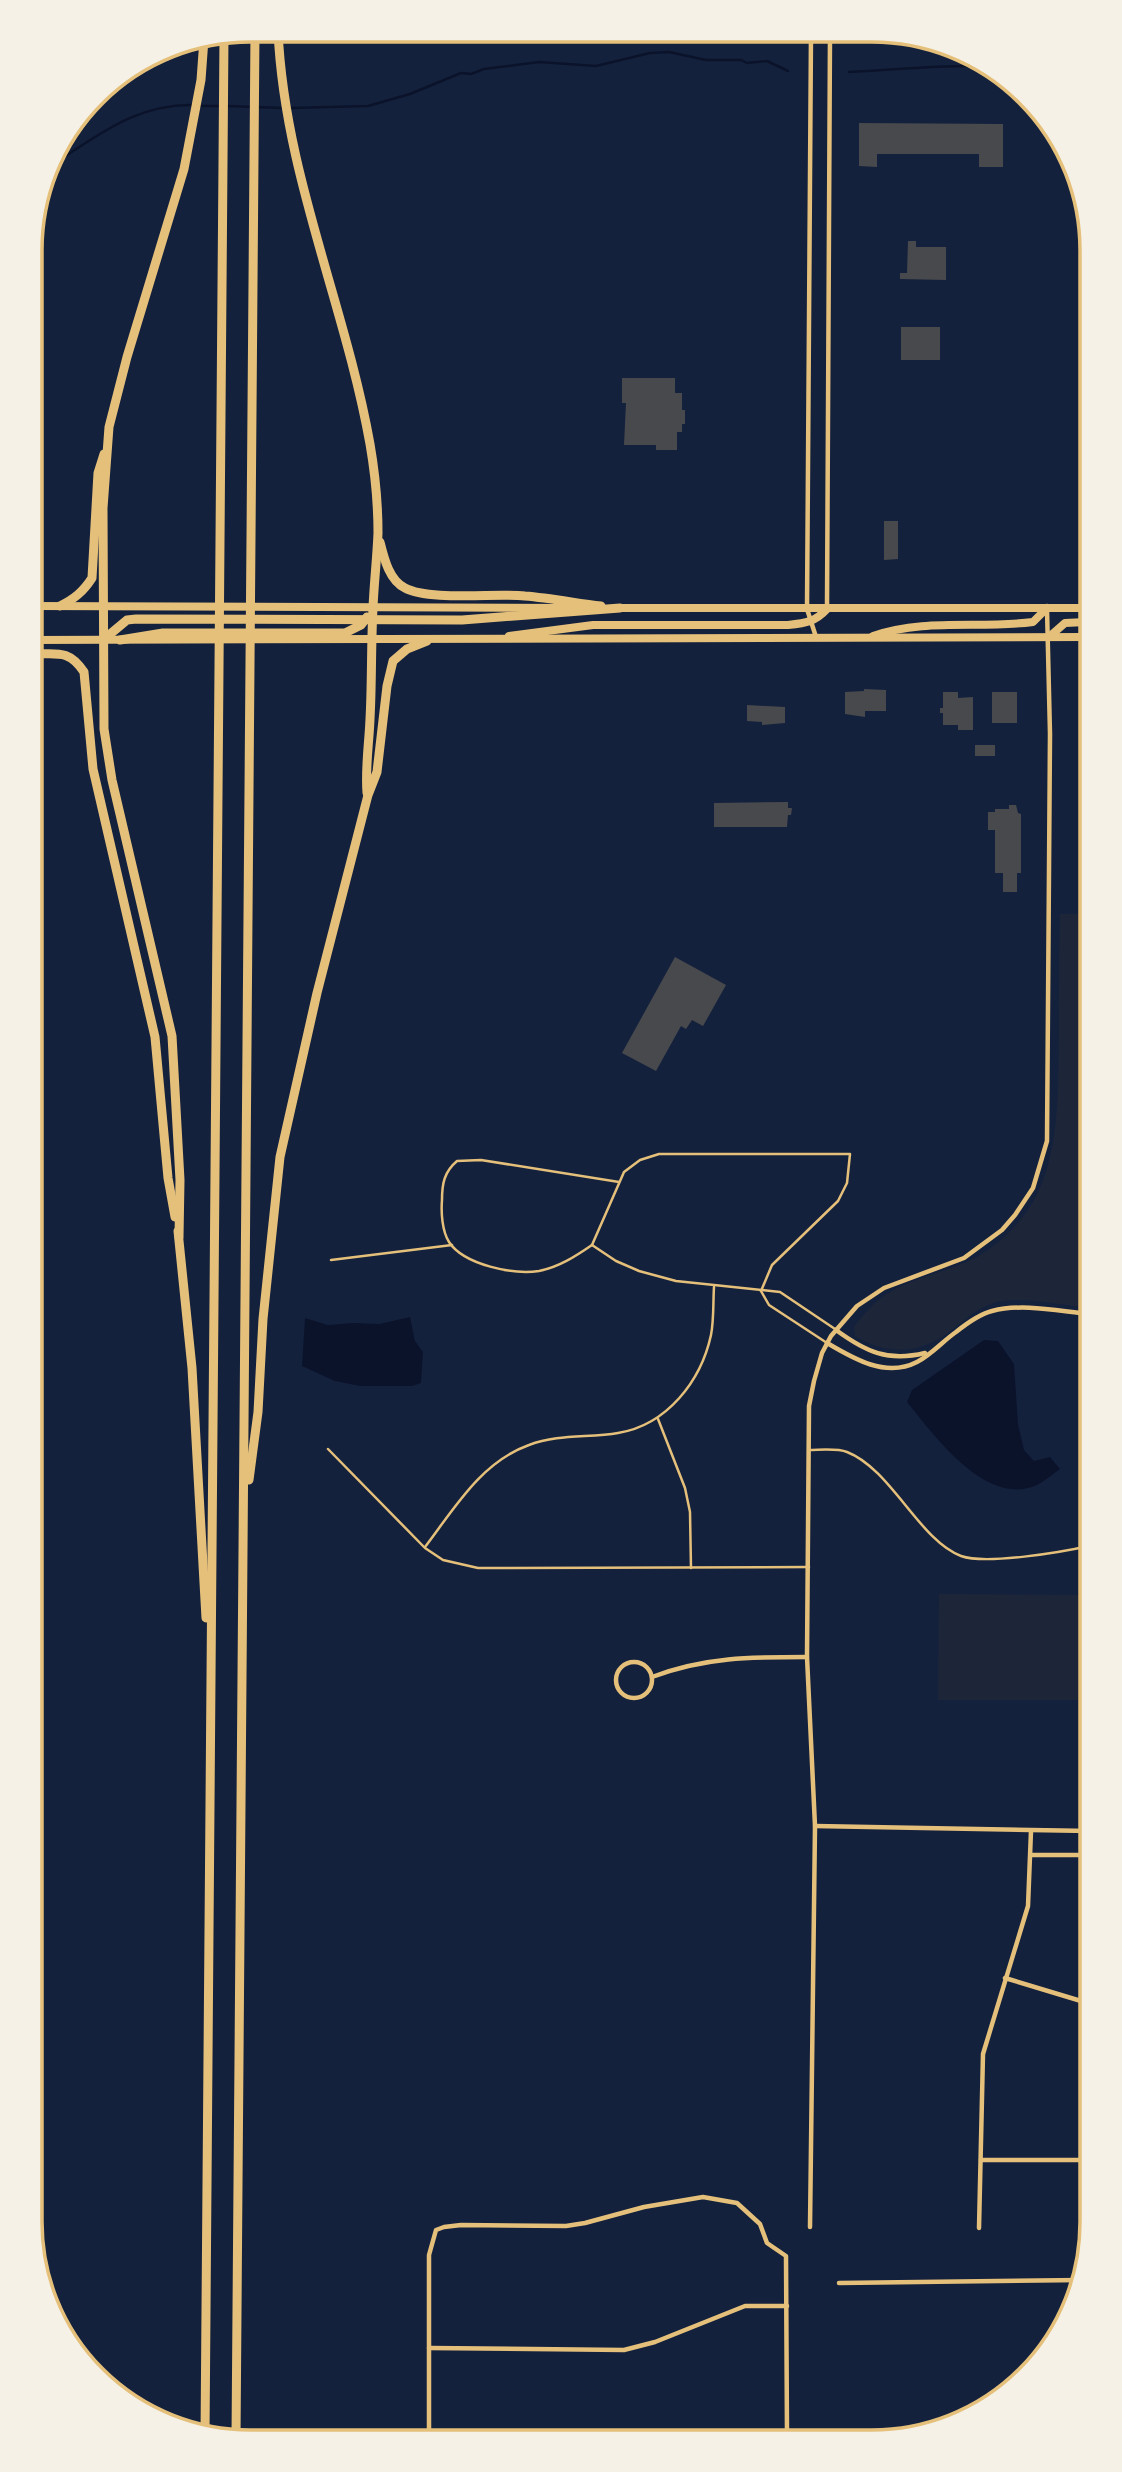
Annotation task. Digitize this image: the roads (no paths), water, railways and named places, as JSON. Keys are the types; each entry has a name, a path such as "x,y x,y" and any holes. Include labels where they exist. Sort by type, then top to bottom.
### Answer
{"highway":[{"path":"236,2429 255,42"},
{"path":"279,42 282,82 307,208 358,390 370,444 378,533 373,607 368,620 372,640 366,771 368,795"},
{"path":"205,2425 224,44"},
{"path":"60,606 84,590 92,578 98,473 127,357 174,206 192,132 203,48"},
{"path":"107,445 103,508 104,729 112,780 172,1035 180,1180 179,1237"},
{"path":"378,533 386,564 397,582 422,594 524,596 620,608"},
{"path":"103,640 127,620 462,620 620,608"},
{"path":"120,640 163,633 198,637 345,633 368,620"},
{"path":"243,1517 258,1412 263,1319 279,1157 317,993 368,795 377,772 387,686 393,661 407,649 426,641"},
{"path":"42,654 66,654 77,662 84,672 93,769 155,1037 168,1178 179,1237 192,1368 211,1689"}],"main road":[{"path":"42,606 1080,608"},
{"path":"867,638 888,631 953,624 1033,622 1047,608"},
{"path":"485,640 533,631 593,625 788,625 810,622 827,609"},
{"path":"1049,637 1065,623 1080,622"},
{"path":"283,636 426,641 1080,637"},
{"path":"42,640 120,640"}],"street":[{"path":"811,42 807,609 816,638"},
{"path":"827,609 830,42"},
{"path":"810,2227 815,1826 807,1657 809,1406 827,1343 858,1306 884,1288 957,1261 987,1243 1016,1215 1033,1188 1045,1154 1050,904 1047,608"},
{"path":"827,1343 850,1357 873,1366 897,1368 917,1362 965,1325 990,1311 1014,1307 1080,1313"},
{"path":"836,1330 856,1344 882,1356 909,1357 930,1352"},
{"path":"652,1677 706,1661 752,1657 807,1657"},
{"path":"627,1663 643,1664 652,1677 647,1694 636,1699 625,1696 617,1687 619,1670 627,1663"},
{"path":"815,1826 1080,1831"},
{"path":"979,2228 983,2054 1028,1906 1031,1831"},
{"path":"1032,1855 1080,1855"},
{"path":"1005,1978 1080,2001"},
{"path":"981,2160 1080,2160"},
{"path":"429,2430 429,2255 436,2230 461,2225 566,2226 680,2199 703,2197 737,2203 760,2224 767,2243 786,2256 787,2430"},
{"path":"839,2283 1071,2280"},
{"path":"429,2347 624,2350 655,2342 745,2306 787,2306"}],"lane":[{"path":"620,1182 481,1160 457,1161 448,1170 442,1185 442,1216 448,1241 478,1262 507,1270 526,1272 554,1266 573,1258 592,1245 620,1182 624,1172 640,1160 659,1154 850,1154 847,1183 838,1201 772,1265 761,1292"},
{"path":"331,1260 452,1245"},
{"path":"592,1245 616,1261 676,1282 780,1292 836,1330"},
{"path":"425,1548 465,1493 491,1466 529,1445 574,1435 620,1433 658,1418 685,1392 703,1361 711,1333 714,1287"},
{"path":"761,1292 769,1305 827,1343"},
{"path":"658,1418 685,1488 690,1512 691,1568"},
{"path":"328,1450 425,1548 443,1560 478,1567 809,1567"},
{"path":"809,1450 846,1451 871,1468 941,1544 960,1556 982,1561 1080,1547"}],"waterway":[{"path":"290,108 368,106 410,94 461,73 471,74 484,69 539,62 596,66 650,53 669,52 706,60 741,60 747,63 767,61 788,71"},
{"path":"849,72 970,66"},
{"path":"65,156 99,134 133,117 152,110 193,105"},
{"path":"199,106 221,106"},
{"path":"227,106 284,108"}]}
